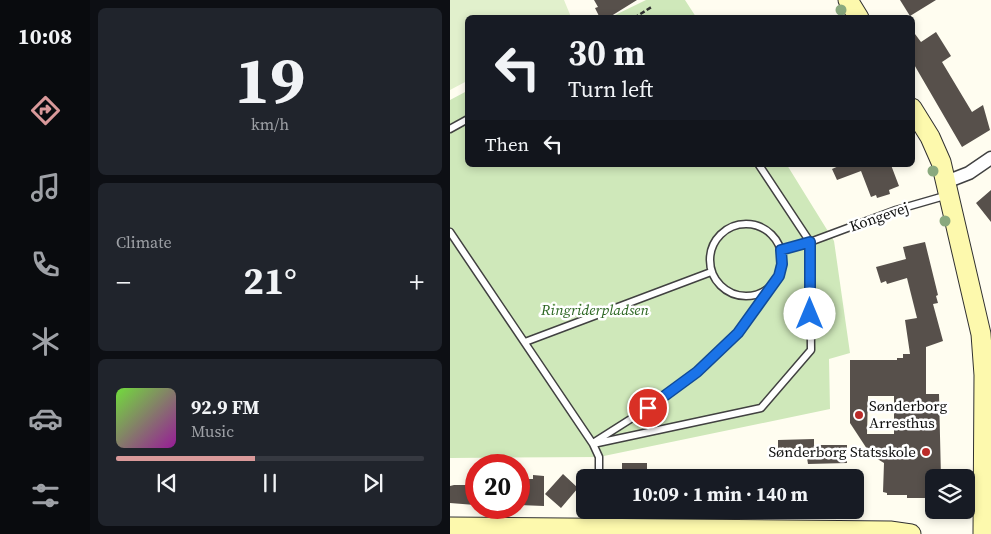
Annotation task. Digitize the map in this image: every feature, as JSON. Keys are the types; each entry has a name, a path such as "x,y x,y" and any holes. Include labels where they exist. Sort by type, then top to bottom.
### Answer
{"street":[{"path":"848,0 856,15"},
{"path":"915,113 930,137 941,162 986,333 983,534"},
{"path":"947,189 991,158"},
{"path":"450,527 600,524 890,531 911,534"}],"lane":[{"path":"450,130 465,121"},
{"path":"593,444 761,408 811,350 810,242 760,167"},
{"name":"Kongevej","path":"781,250 810,242 947,189"},
{"path":"593,444 648,408 697,372 738,333 779,276 782,264 781,250 775,238 761,227 749,224 734,226 723,232 712,246 709,258 711,272 718,284 729,293 741,297 759,294 770,288"},
{"path":"450,232 593,444 599,457 599,469"},
{"path":"525,342 711,272"}],"path":[{"path":"639,15 653,6"}],"green space":[{"path":"450,0 564,0 570,15 465,15 465,82 450,90"},
{"path":"646,0 685,0 695,15 615,15"},
{"name":"Ringriderpladsen","path":"465,92 465,167 788,167 834,241 850,353 829,359 830,409 599,457 530,457 530,454 465,454 465,458 450,458 450,100"}],"building":[{"path":"594,0 637,0 613,15 598,15 595,8 598,7"},
{"path":"900,0 936,0 912,15 909,15"},
{"path":"936,32 951,56 942,62 972,112 983,105 990,130 962,147 915,66 915,34 921,42"},
{"path":"836,167 892,167 899,186 889,190 890,194 877,198 876,195 871,197 861,171 837,180 832,169"},
{"path":"991,190 991,222 976,203"},
{"path":"925,242 938,295 936,296 938,303 933,304 943,341 926,347 926,394 939,394 941,469 925,469 925,498 907,498 907,495 887,495 887,493 883,492 884,463 871,455 850,423 850,360 897,360 897,358 903,358 903,354 910,354 905,320 917,318 907,278 887,284 886,281 881,283 876,267 906,259 903,247","holes":["868,396 894,396 894,434 867,434"]},
{"path":"814,439 814,445 847,445 847,463 808,464 807,458 778,458 778,440"},
{"path":"622,463 647,463 647,469 622,469"},
{"path":"563,474 576,486 576,490 561,508 545,494"},
{"path":"533,475 544,476 544,506 530,505 530,479 533,479"},
{"path":"465,485 465,504 450,503 450,486"}],"place":[{"name":"Sønderborg Arresthus","path":"859,415"},
{"name":"Sønderborg Statsskole","path":"926,452"}],"route":[{"path":"648,408 697,372 738,333 779,276 782,264 781,250 810,242 810,314"}]}
